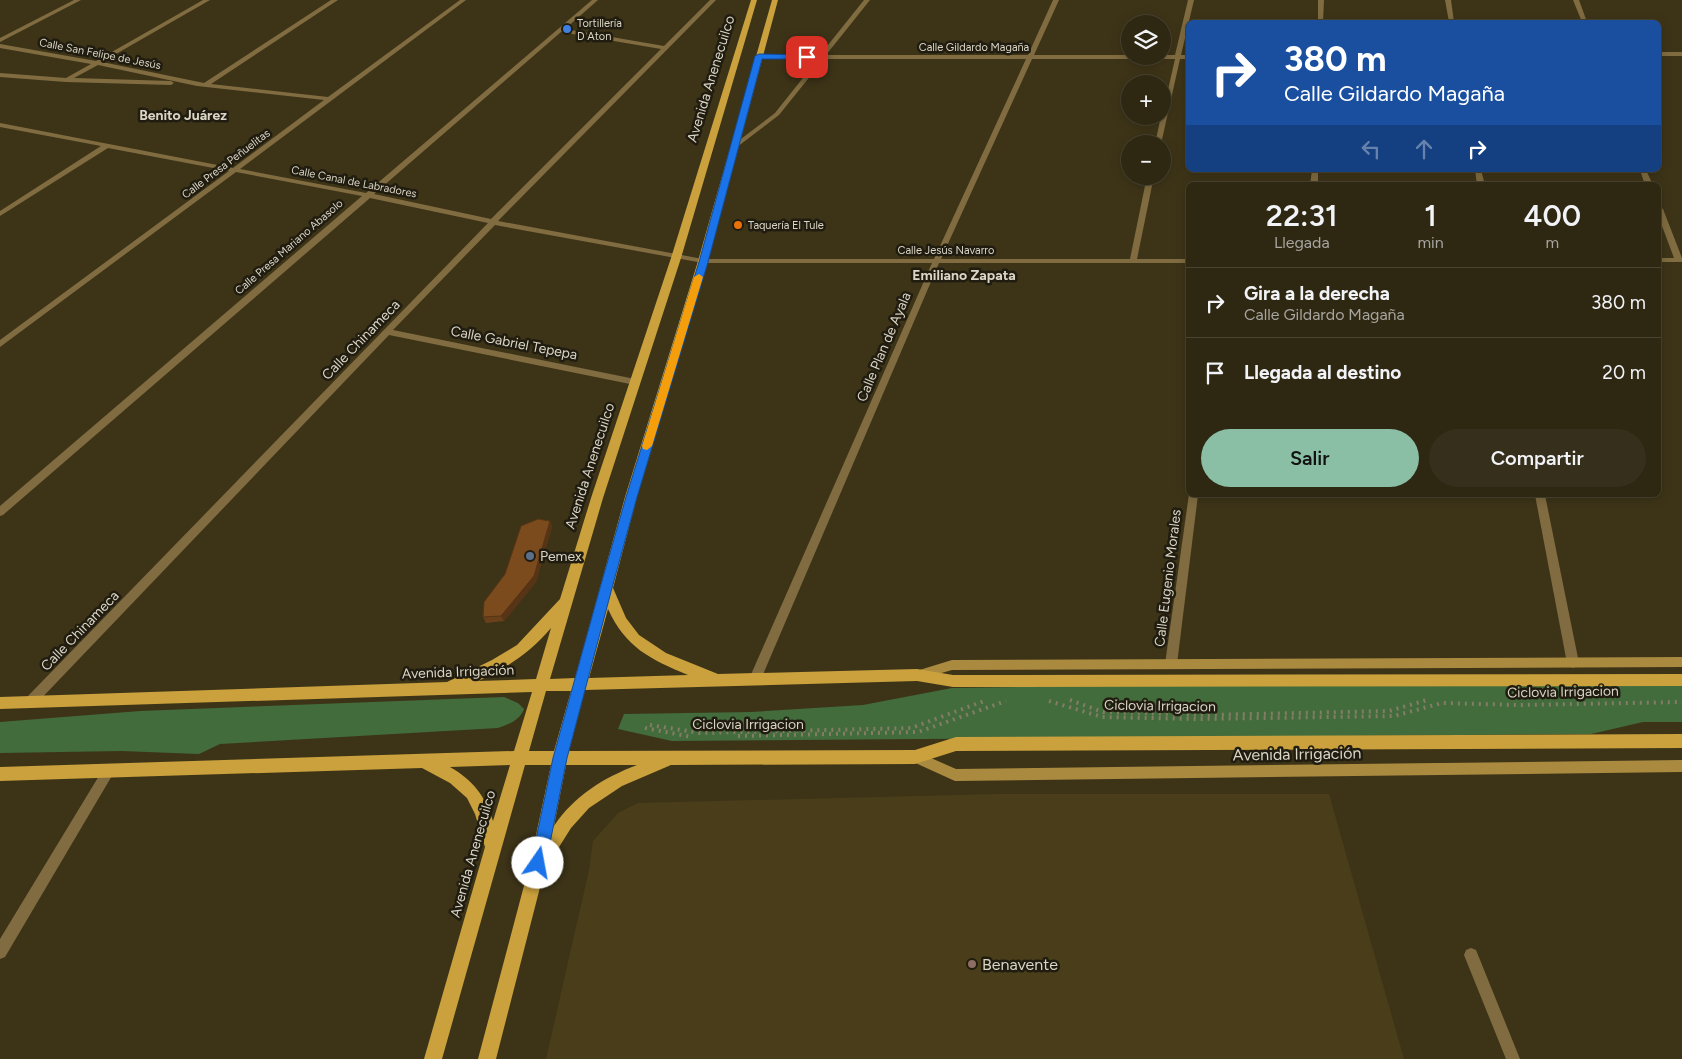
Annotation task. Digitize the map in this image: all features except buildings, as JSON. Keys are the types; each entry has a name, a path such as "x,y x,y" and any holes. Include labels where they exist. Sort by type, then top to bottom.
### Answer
{"main road":[{"name":"Avenida Anenecuilco","path":"433,1059 493,847 597,498 676,258 754,0"},
{"path":"486,1059 538,863 560,758 606,588 631,497 703,262 776,0"},
{"path":"606,588 619,620 634,640 666,659 719,681"},
{"path":"446,688 493,667 521,649 542,630 568,598"},
{"name":"Avenida Irrigación","path":"0,704 32,701 917,675 953,681 1682,680"},
{"name":"Avenida Irrigación","path":"0,774 520,758 915,757 956,744 1202,741 1682,741"},
{"path":"538,863 573,812 601,790 631,773 672,758"},
{"path":"422,761 453,776 469,788 482,809 493,847"}],"street":[{"path":"0,40 78,0"},
{"path":"66,80 207,0"},
{"path":"205,85 334,0"},
{"name":"Calle Presa Peñuelitas","path":"0,344 463,0"},
{"name":"Calle Presa Mariano Abasolo","path":"0,512 366,195 595,0"},
{"name":"Calle Chinameca","path":"32,701 493,222 713,0"},
{"path":"735,146 777,114 866,0"},
{"name":"Calle Plan de Ayala","path":"755,680 936,262 1056,0"},
{"path":"1186,20 1191,0"},
{"path":"1321,0 1321,20"},
{"path":"1448,0 1452,20"},
{"path":"1576,0 1584,20"},
{"path":"1160,135 1186,20"},
{"path":"560,30 666,48"},
{"name":"Calle San Felipe de Jesús","path":"0,46 97,63 197,84 330,99"},
{"path":"1661,54 1682,54"},
{"name":"Calle Gildardo Magaña","path":"759,56 1186,57"},
{"name":"Calle San Felipe de Jesús","path":"0,75 66,80 197,84"},
{"name":"Calle Canal de Labradores","path":"0,125 703,262"},
{"path":"0,214 107,145"},
{"path":"1133,261 1149,185"},
{"path":"1661,214 1680,260 1661,260"},
{"name":"Calle Jesús Navarro","path":"703,262 1186,261"},
{"name":"Calle Gabriel Tepepa","path":"388,332 636,382"},
{"name":"Calle Eugenio Morales","path":"1171,664 1193,497"},
{"path":"1540,497 1573,663"},
{"name":"Avenida Irrigación","path":"917,675 952,665 1682,662"},
{"name":"Avenida Irrigación","path":"915,757 955,775 1682,766"},
{"path":"0,952 109,770"},
{"path":"1471,955 1513,1059"}],"path":[{"path":"650,725 700,733 911,728 993,698"},
{"name":"Ciclovia Irrigacion","path":"1042,698 1102,717 1196,719 1394,716 1442,703 1519,705 1682,702"},
{"path":"1068,699 1103,712 1207,715 1389,711 1431,698"},
{"name":"Ciclovia Irrigacion","path":"645,728 692,737 918,732 1002,702 1012,701"}],"shaded area":[{"name":"Benavente","path":"997,794 1329,794 1404,1059 546,1059 589,870 593,841 618,813 638,803"}],"green space":[{"path":"1366,682 1682,684 1682,722 1643,722 1591,734 672,741 618,729 624,714 751,712 863,705 952,688"},
{"path":"504,697 518,703 524,709 516,719 498,728 220,744 199,754 122,751 0,753 0,722 140,711"}],"slow traffic":[{"path":"647,446 699,277"}],"place":[{"name":"Tortillería D Aton","path":"567,29"},
{"name":"Taquería El Tule","path":"738,225"},
{"name":"Pemex","path":"530,556"},
{"name":"Benavente","path":"972,964"}],"district":[{"name":"Benito Juárez","path":"183,115"},
{"name":"Emiliano Zapata","path":"964,275"}],"route":[{"path":"538,863 560,758 606,588 631,497 703,262 759,56 807,57"}]}
